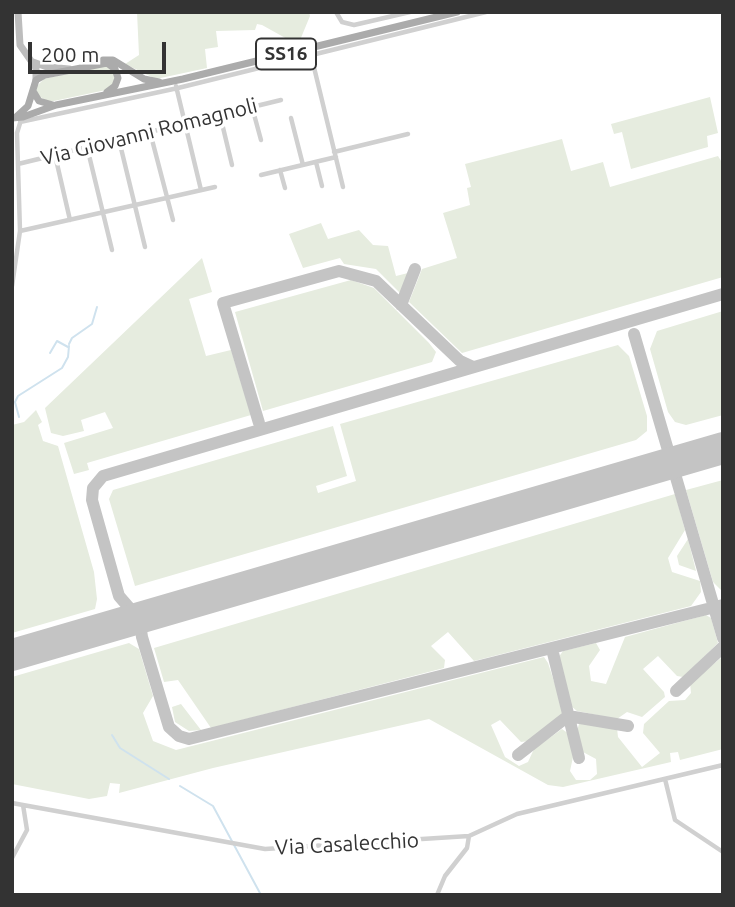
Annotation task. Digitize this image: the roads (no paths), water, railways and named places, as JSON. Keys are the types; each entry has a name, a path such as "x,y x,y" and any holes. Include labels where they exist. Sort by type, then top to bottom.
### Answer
{"main road":[{"path":"18,12 20,45 36,68 35,83 27,106 18,120"},
{"name":"SS16","path":"18,120 56,105 390,32 457,12"},
{"path":"31,60 47,67 70,69"},
{"path":"35,83 70,69 113,60 144,79 167,82"},
{"path":"90,65 107,63 117,71 117,84 103,94"},
{"path":"35,83 39,102 56,105"}],"street":[{"path":"336,12 342,22 354,26 410,12"},
{"path":"12,286 20,231 18,120 178,88 377,39 390,32 486,12"},
{"path":"311,55 343,187"},
{"path":"167,82 178,88 201,190"},
{"name":"Via Giovanni Romagnoli","path":"18,164 281,100"},
{"path":"252,107 261,140"},
{"path":"220,115 232,165"},
{"path":"291,118 303,165"},
{"path":"150,132 173,220"},
{"path":"261,175 316,162 408,134"},
{"path":"119,140 145,247"},
{"path":"87,148 112,250"},
{"path":"55,155 70,220"},
{"path":"316,162 322,186"},
{"path":"280,170 285,188"},
{"path":"20,231 215,187"},
{"name":"Via Casalecchio","path":"12,803 265,849 469,836 517,814 723,765"},
{"path":"665,779 675,820 723,852"},
{"path":"12,858 27,830 23,805"},
{"path":"437,895 445,876 467,848 469,836"}],"waterway":[{"path":"69,344 72,338 92,324 97,307"},
{"path":"50,353 57,341 68,347"},
{"path":"19,417 15,402 18,396 62,368 68,357 69,346"},
{"path":"112,735 120,748 169,779"},
{"path":"180,786 213,806 261,895"}]}
